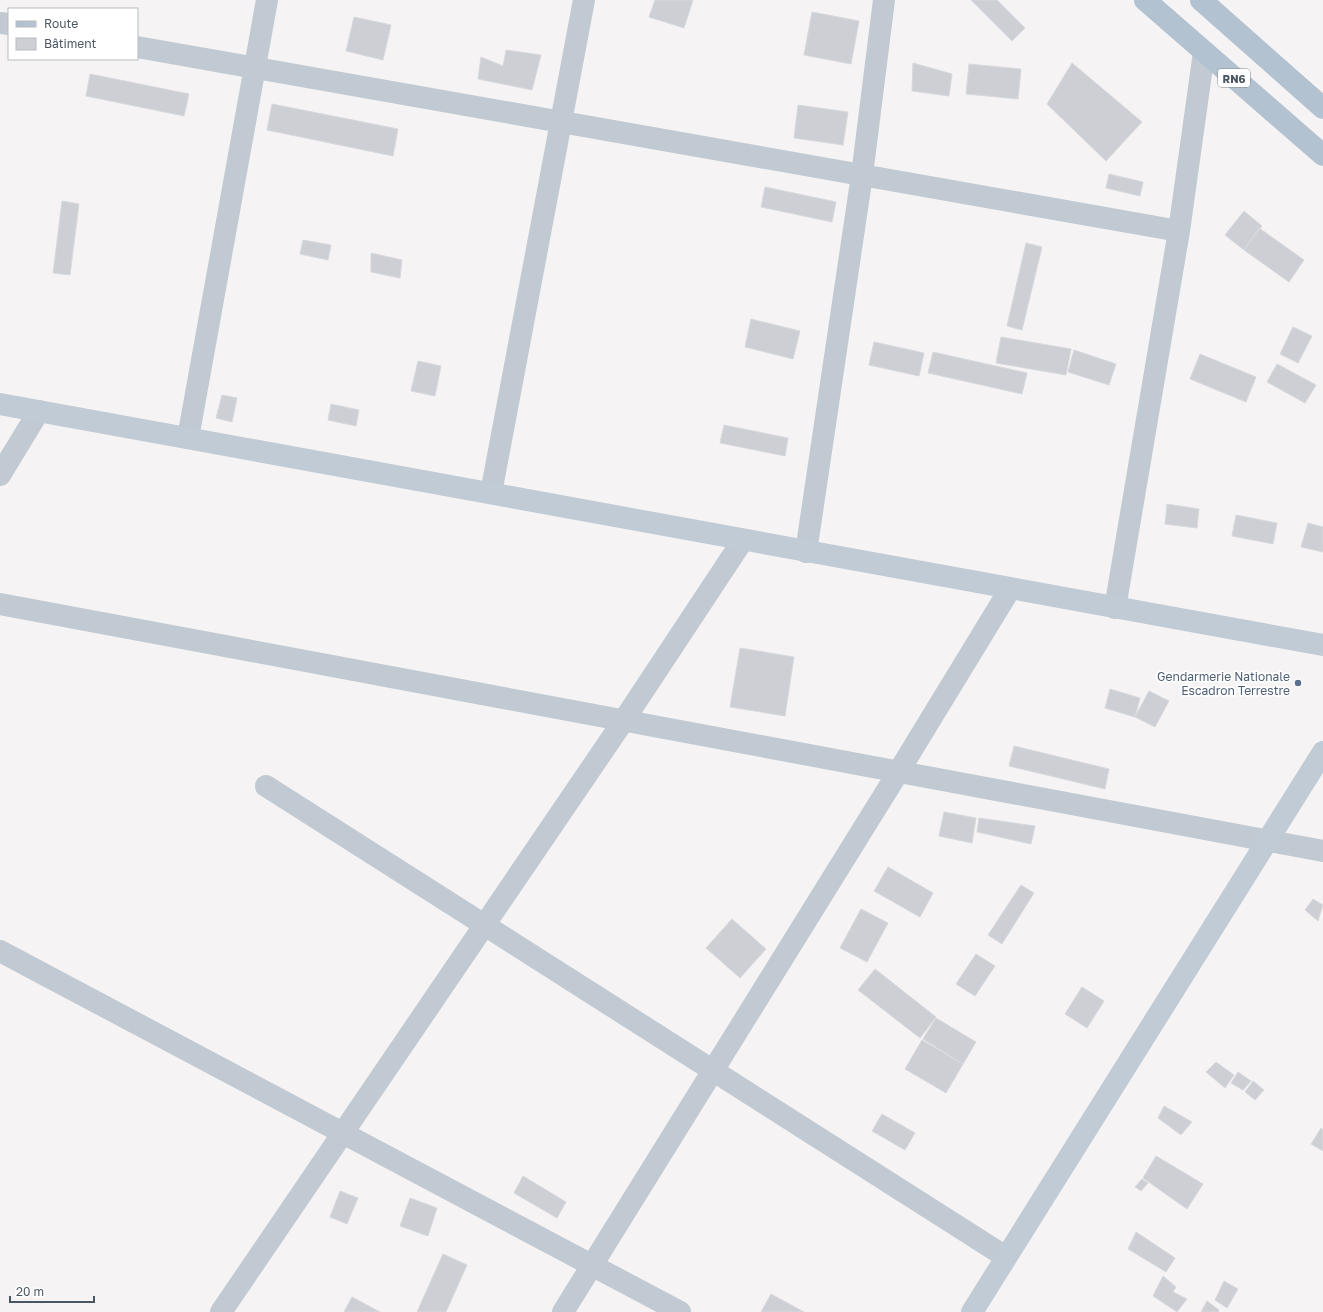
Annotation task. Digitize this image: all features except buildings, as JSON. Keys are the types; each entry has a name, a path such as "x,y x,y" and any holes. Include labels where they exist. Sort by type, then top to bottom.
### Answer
{"main road":[{"name":"RN6","path":"1145,0 1323,155"},
{"path":"1201,0 1323,108"},
{"path":"0,404 491,492 806,552 1323,645"},
{"path":"977,1310 1006,1257 1323,752"}],"street":[{"path":"188,438 267,0"},
{"path":"491,492 584,0"},
{"path":"806,552 862,175 884,0"},
{"path":"138,47 1178,231"},
{"path":"1115,608 1178,231 1204,52"},
{"path":"0,475 39,411"},
{"path":"221,1312 624,720 743,540"},
{"path":"563,1312 899,771 1010,589"},
{"path":"0,604 1323,851"},
{"path":"266,786 1006,1257"},
{"path":"0,951 680,1312"}],"place":[{"name":"Gendarmerie Nationale Escadron Terrestre","path":"1298,683"}]}
